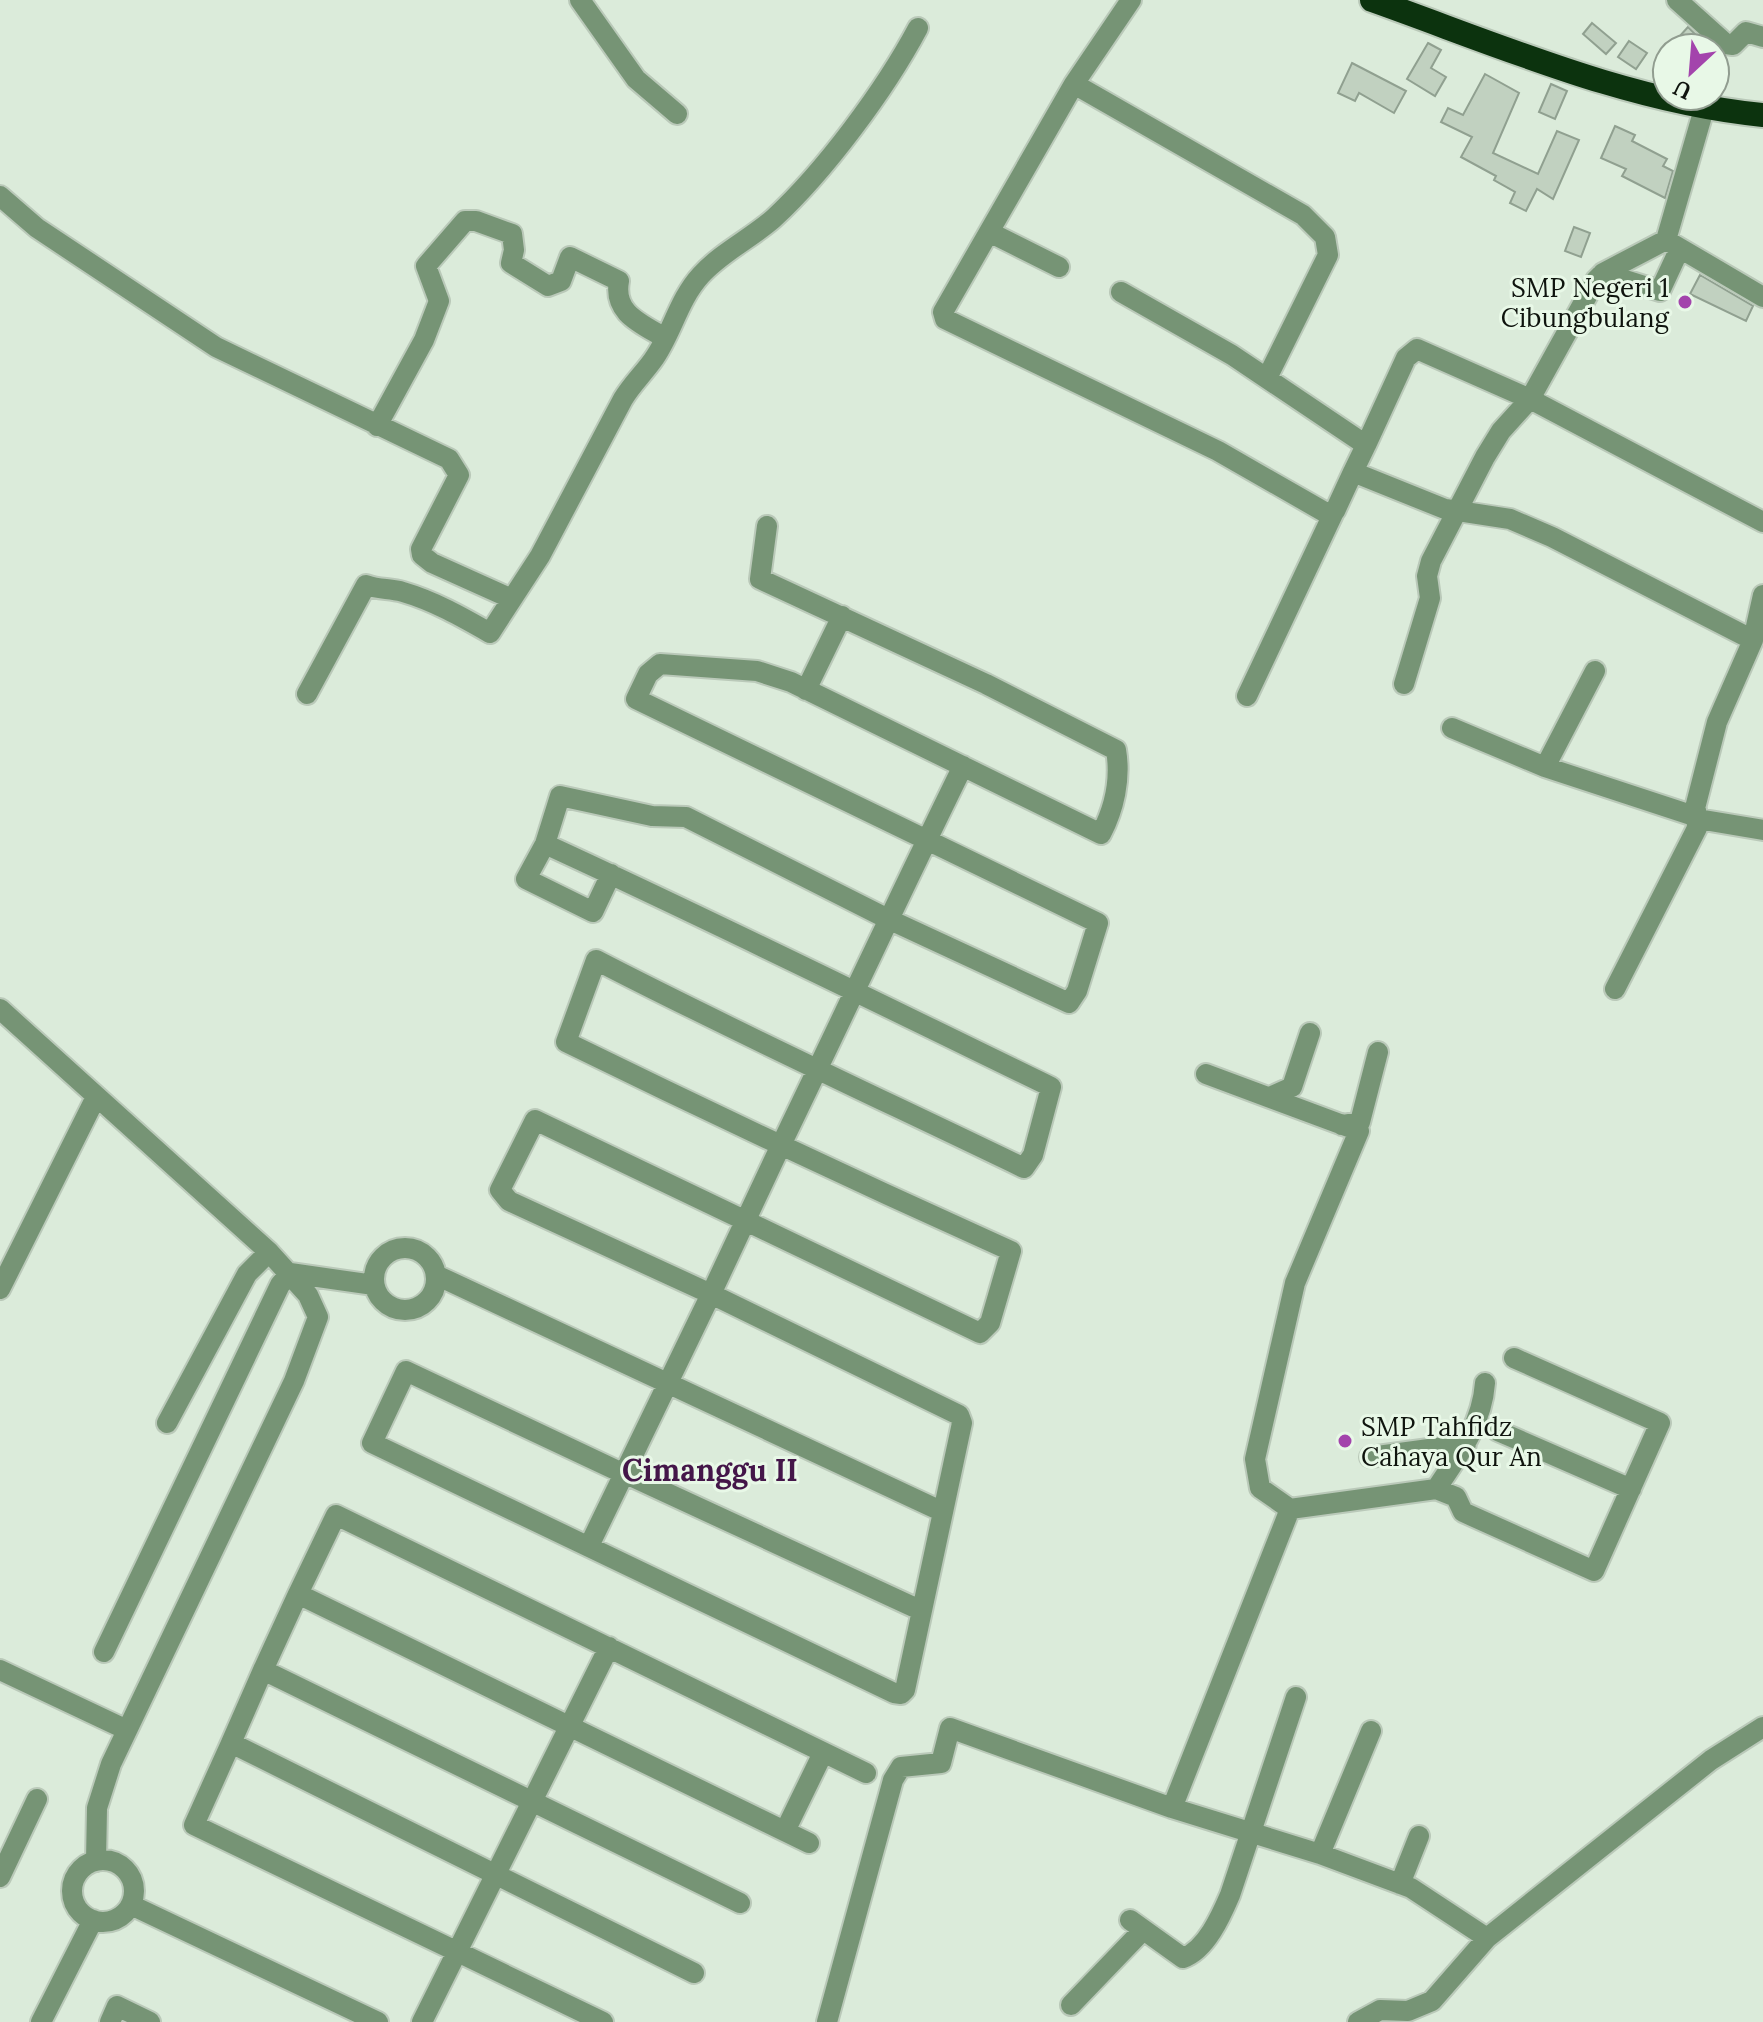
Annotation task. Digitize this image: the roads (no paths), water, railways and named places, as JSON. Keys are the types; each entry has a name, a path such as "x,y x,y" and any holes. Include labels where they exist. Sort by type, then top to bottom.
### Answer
{"highway":[{"path":"1372,0 1606,83 1651,95"},
{"path":"1731,112 1763,115"}],"street":[{"path":"580,0 636,79 677,114"},
{"path":"1131,0 1074,84 943,312 947,321 1218,451 1324,512 1333,514"},
{"path":"1677,0 1726,44 1733,45 1746,32 1763,37"},
{"path":"307,694 366,585 380,591 400,591 444,607 490,633 540,556 623,399 638,374 653,360 688,293 703,272 776,216 853,126 896,69 918,28"},
{"path":"1074,84 1303,215 1325,237 1328,255 1267,378"},
{"path":"1603,273 1660,291 1703,112"},
{"path":"0,196 37,228 216,347 449,459 457,466 456,485 421,549 422,555 445,569 512,599"},
{"path":"377,426 424,340 439,301 426,266 465,221 476,221 512,234 514,250 511,263 548,286 561,281 570,257 619,281 616,296 627,316 665,338"},
{"path":"989,232 1059,267"},
{"path":"1404,684 1430,598 1429,568 1501,431 1530,399 1587,294 1603,273 1673,245"},
{"path":"1673,245 1763,297"},
{"path":"1121,292 1267,378 1366,445"},
{"path":"1247,696 1414,349 1530,399 1763,522"},
{"path":"1353,472 1459,511 1498,516 1552,537 1753,640"},
{"path":"611,874 593,912 526,879 545,844 560,796 652,816 686,817 888,919 1069,1003 1077,991 1098,923 636,699 648,674 660,664 757,671 806,690 1101,834 1112,813 1119,764 1116,750 760,579 767,526"},
{"path":"1615,989 1697,815 1720,714 1753,640 1763,595"},
{"path":"806,690 842,616"},
{"path":"1545,767 1595,671"},
{"path":"1452,728 1545,767 1688,814 1763,830"},
{"path":"589,1546 963,766"},
{"path":"545,844 1051,1087 1033,1155 1024,1168 816,1071 596,960 566,1042 1011,1251 990,1323 980,1333 535,1120 500,1190 509,1201 711,1294 959,1415 962,1423 905,1690 894,1693 372,1443 406,1371 920,1610"},
{"path":"0,1009 269,1252 314,1304 318,1323 127,1730 101,1793 96,1861"},
{"path":"1270,1097 1292,1087 1310,1033"},
{"path":"1342,1125 1360,1122 1378,1052"},
{"path":"1206,1074 1359,1131 1295,1283 1255,1459 1260,1488 1290,1509 1436,1489 1456,1497 1463,1512 1594,1571 1660,1423 1514,1358"},
{"path":"0,1289 96,1097"},
{"path":"436,1275 428,1300 411,1310 401,1310 383,1302 374,1285 376,1266 389,1251 398,1248 418,1251 426,1256 436,1275 943,1512"},
{"path":"167,1423 247,1274 269,1252"},
{"path":"290,1273 374,1285"},
{"path":"104,1652 274,1295 290,1273"},
{"path":"1436,1489 1466,1444 1483,1408 1485,1383"},
{"path":"1498,1431 1631,1489"},
{"path":"1370,1457 1466,1444"},
{"path":"1172,1808 1290,1509"},
{"path":"603,2022 194,1825 336,1515 866,1773"},
{"path":"298,1594 809,1843"},
{"path":"422,2022 609,1647"},
{"path":"0,1670 127,1730"},
{"path":"263,1670 740,1903"},
{"path":"1071,2005 1136,1925 1179,1957 1191,1955 1223,1912 1296,1697"},
{"path":"1358,2022 1380,2010 1408,2011 1432,2001 1487,1938 1711,1760 1763,1727"},
{"path":"827,2022 893,1780 901,1767 941,1763 950,1728 1172,1808 1320,1854 1400,1884 1487,1938"},
{"path":"1320,1854 1371,1731"},
{"path":"231,1743 694,1973"},
{"path":"785,1831 823,1753"},
{"path":"0,1877 37,1799"},
{"path":"1400,1884 1419,1836"},
{"path":"96,1861 113,1861 127,1871 134,1888 131,1905 111,1921 93,1920 79,1910 73,1885 81,1869 96,1861"},
{"path":"131,1905 378,2022"},
{"path":"41,2022 93,1920"},
{"path":"110,2022 117,2006 150,2022"}],"place":[{"name":"SMP Negeri 1 Cibungbulang","path":"1685,302"},
{"name":"SMP Tahfidz Cahaya Qur An","path":"1345,1441"}],"district":[{"name":"Cimanggu II","path":"710,1470"}]}
